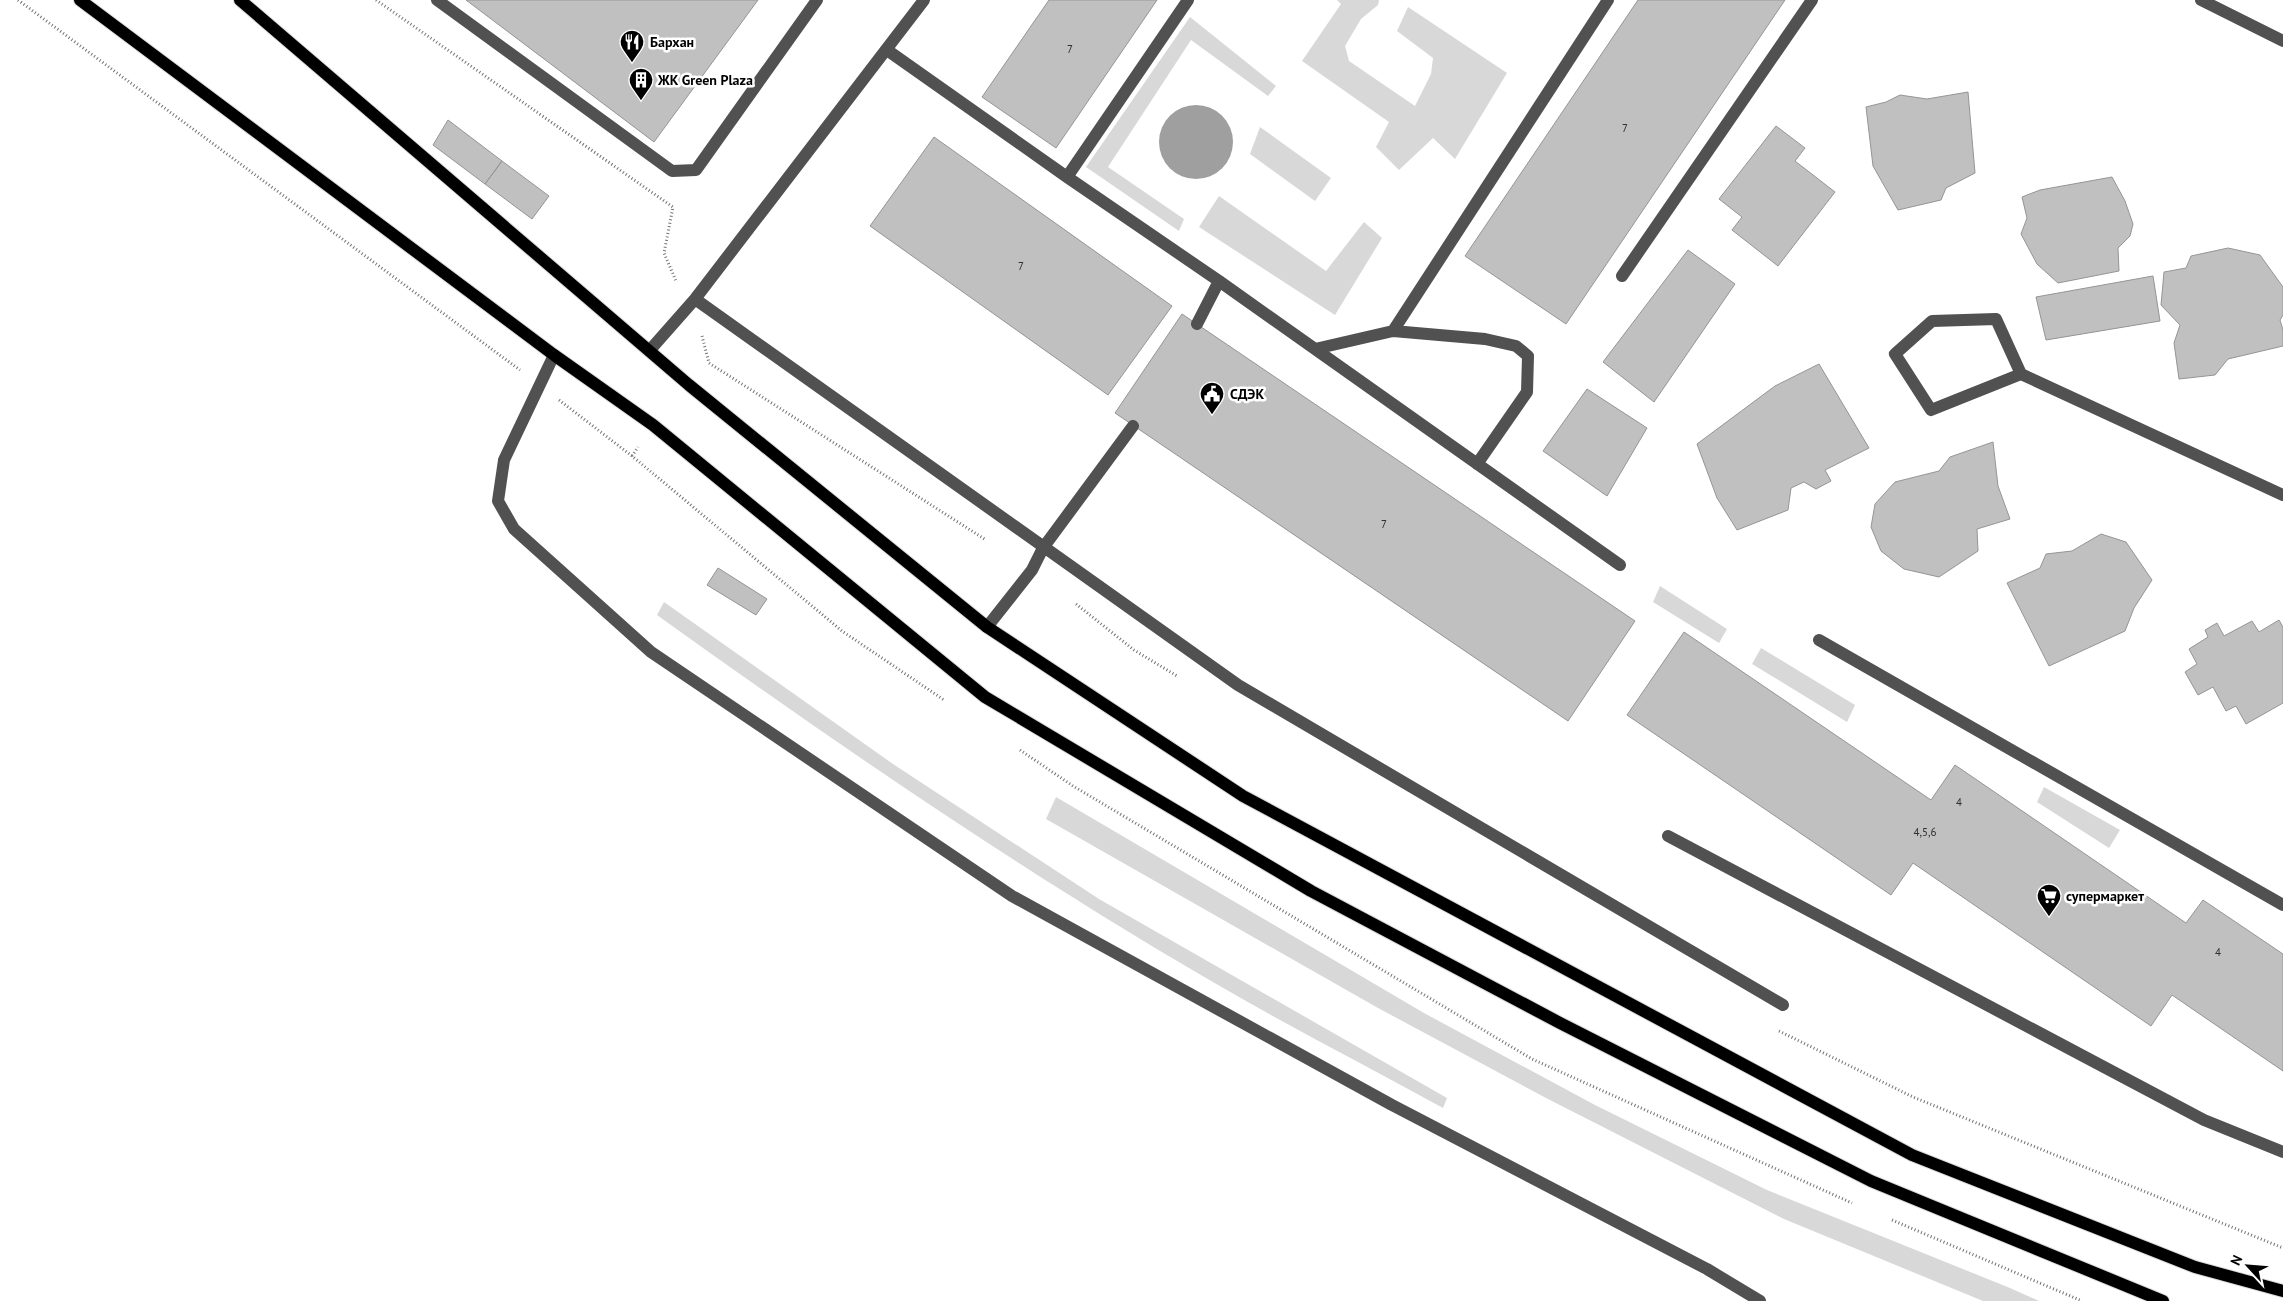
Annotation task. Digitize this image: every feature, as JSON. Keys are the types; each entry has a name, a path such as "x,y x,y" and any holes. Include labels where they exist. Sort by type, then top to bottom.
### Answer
{"main road":[{"path":"80,0 554,355 653,425 985,697 1311,891 1560,1023 1871,1181 2163,1301"},
{"path":"240,0 712,404 987,627 1243,796 1912,1155 2195,1267 2283,1291"}],"street":[{"path":"437,0 672,171 696,170 817,0"},
{"path":"650,350 695,299 924,0"},
{"path":"1067,177 1188,0"},
{"path":"1393,331 1608,0"},
{"path":"1622,276 1812,0"},
{"path":"2201,0 2283,41"},
{"path":"887,50 1067,177 1220,281 1620,565"},
{"path":"1197,324 1220,281"},
{"path":"695,299 1238,685 1783,1005"},
{"path":"2021,374 1930,410 1895,354 1932,321 1996,319 2021,374 2283,495"},
{"path":"1315,349 1393,331 1485,339 1516,346 1528,356 1526,392 1477,464"},
{"path":"554,355 504,460 498,501 514,529 651,652 1012,896 1392,1106 1707,1269 1760,1301"},
{"path":"987,627 1032,570 1043,548 1134,426"},
{"path":"1819,640 2283,905"},
{"path":"1668,836 2204,1120 2283,1152"}],"shaded area":[{"path":"1337,0 1379,0 1378,5 1361,19 1345,46 1349,61 1415,106 1431,74 1433,58 1397,31 1408,7 1507,73 1455,159 1433,138 1399,170 1376,147 1389,122 1302,61 1341,4"},
{"path":"1190,17 1276,86 1268,96 1191,40 1108,167 1184,219 1179,231 1086,167"},
{"path":"1189,105 1203,105 1217,111 1227,121 1233,135 1231,156 1217,173 1203,179 1189,179 1175,173 1165,163 1159,149 1159,135 1165,121 1175,111"},
{"path":"1260,127 1331,178 1315,201 1250,154"},
{"path":"1219,196 1326,271 1364,222 1382,238 1335,315 1199,227"},
{"path":"1660,586 1727,629 1719,643 1653,602"},
{"path":"664,602 893,764 1099,899 1447,1098 1443,1108 1246,1001 1170,957 1020,864 801,717 657,615"},
{"path":"1761,648 1855,705 1847,722 1752,664"},
{"path":"2044,787 2120,830 2109,848 2037,802"},
{"path":"1056,797 1424,1013 1595,1105 1767,1190 2039,1301 1983,1301 1784,1219 1546,1098 1378,1008 1046,819"}],"building":[{"name":"ЖК Green Plaza","path":"466,0 758,0 654,142"},
{"path":"1049,0 1157,0 1056,148 982,97"},
{"path":"1638,0 1785,0 1566,324 1465,256"},
{"path":"1968,92 1975,173 1946,188 1941,200 1898,210 1873,166 1866,107 1886,102 1900,95 1927,99"},
{"path":"448,120 502,161 485,184 433,145"},
{"path":"1776,126 1805,148 1795,161 1835,192 1778,266 1732,230 1742,217 1719,199"},
{"path":"934,137 1172,306 1108,395 870,226"},
{"path":"502,161 549,196 532,219 485,184"},
{"path":"2112,177 2125,201 2133,224 2130,236 2118,248 2119,271 2058,283 2037,264 2021,234 2027,218 2022,197 2040,190"},
{"path":"2228,248 2260,255 2283,287 2283,315 2280,320 2283,330 2283,346 2228,359 2215,375 2179,379 2174,343 2180,325 2161,305 2164,272 2186,268 2191,256"},
{"path":"1688,250 1735,284 1654,402 1603,362"},
{"path":"2153,276 2160,321 2046,340 2036,297"},
{"path":"1182,314 1635,621 1568,721 1115,413"},
{"path":"1819,364 1869,448 1825,470 1831,481 1816,489 1804,482 1791,488 1788,510 1737,530 1717,498 1697,444 1775,386"},
{"path":"1587,389 1647,428 1607,496 1543,451"},
{"path":"1993,442 1998,486 2010,519 1977,529 1978,551 1939,577 1904,569 1881,551 1871,527 1875,504 1895,482 1939,471 1950,457"},
{"path":"2101,534 2126,542 2152,580 2134,608 2125,631 2049,666 2007,583 2040,568 2046,554 2072,551"},
{"path":"718,568 767,599 756,615 707,585"},
{"path":"2279,620 2283,627 2283,703 2246,724 2236,706 2226,711 2213,687 2198,695 2185,672 2197,664 2189,649 2208,637 2205,630 2217,623 2224,636 2252,621 2259,632"},
{"path":"1684,632 1931,800 1955,765 2186,923 2203,900 2283,954 2283,1071 2172,995 2151,1026 1913,863 1891,895 1627,715"}],"place":[{"name":"Бархан","path":"632,63"},
{"name":"ЖК Green Plaza","path":"641,101"},
{"name":"СДЭК","path":"1212,415"},
{"name":"супермаркет","path":"2049,917"}]}
